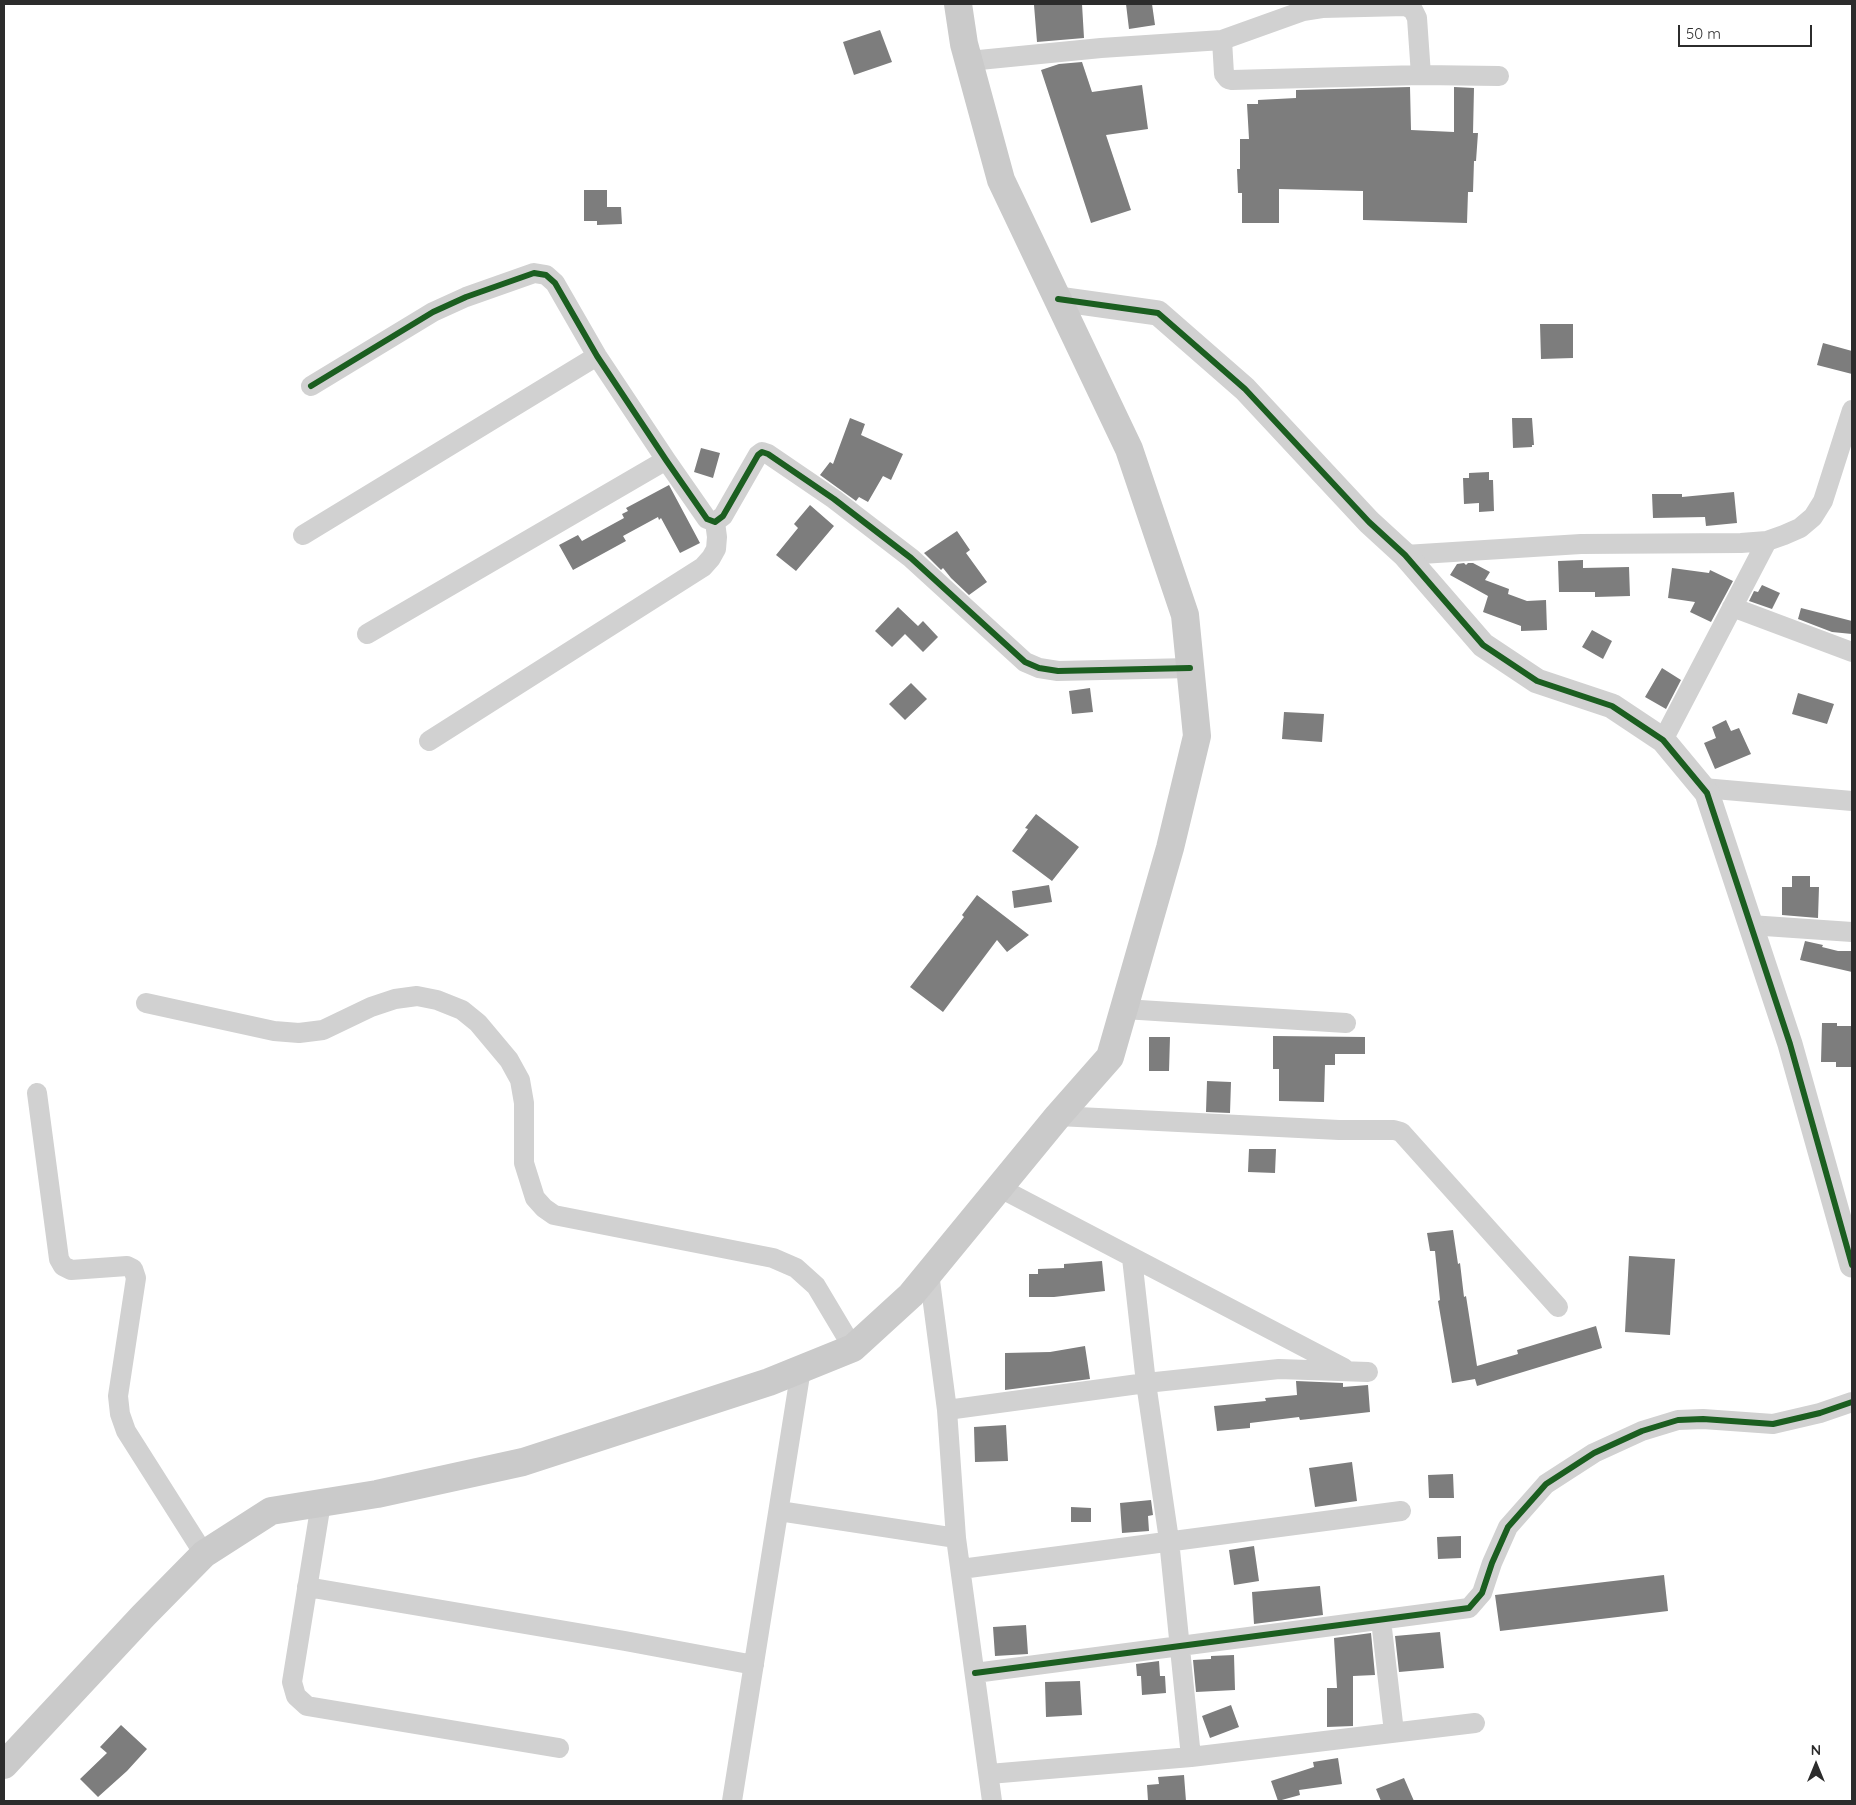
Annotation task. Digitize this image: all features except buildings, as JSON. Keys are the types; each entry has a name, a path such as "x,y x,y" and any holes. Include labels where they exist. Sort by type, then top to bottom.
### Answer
{"main road":[{"path":"6,1760 204,1554 271,1511 377,1494 523,1462 759,1386 853,1348 911,1295 1058,1116 1110,1057 1170,848 1197,736 1185,616 1129,449 1001,180 964,44 958,4"}],"street":[{"path":"969,61 1101,48 1222,40 1303,11 1322,8 1406,6 1413,10 1417,18 1421,75"},
{"path":"1222,40 1224,74 1228,79 1232,80 1421,75 1499,76"},
{"path":"311,386 433,312 466,297 534,273 546,275 555,284 597,356 666,460 707,519 715,522"},
{"path":"1058,299 1158,313 1245,388 1369,522 1405,555 1483,645 1537,682 1612,706 1664,740 1707,793 1790,1044 1852,1265"},
{"path":"303,535 597,356"},
{"path":"1405,555 1581,544 1741,543 1767,541 1800,528 1813,517 1823,501 1852,410"},
{"path":"715,522 723,516 758,454 762,452 768,454 834,500 911,558 1025,662 1039,668 1058,670 1190,668"},
{"path":"367,634 666,460"},
{"path":"429,741 703,567 716,549 715,522"},
{"path":"1664,740 1767,541"},
{"path":"1732,607 1852,652"},
{"path":"1703,788 1852,801"},
{"path":"1750,925 1852,932"},
{"path":"146,1002 274,1031 299,1033 323,1030 371,1007 395,999 417,996 437,1000 462,1010 478,1023 497,1045 509,1060 520,1080 524,1102 524,1163 535,1198 544,1208 554,1215 773,1258 796,1268 816,1286 853,1348"},
{"path":"1124,1009 1346,1023"},
{"path":"37,1093 59,1259 62,1266 71,1270 127,1266 133,1269 136,1278 118,1396 120,1414 126,1431 204,1554"},
{"path":"1058,1116 1339,1130 1394,1130 1401,1132 1558,1307"},
{"path":"947,1410 1146,1383 1279,1368 1360,1372 1132,1258 1000,1188"},
{"path":"1132,1258 1146,1383 1169,1540 1191,1757"},
{"path":"929,1273 947,1410 956,1538 992,1801"},
{"path":"732,1801 801,1369"},
{"path":"975,1673 1469,1608 1482,1592 1508,1527 1546,1484 1594,1453 1642,1431 1678,1420 1703,1419 1773,1424 1820,1413 1852,1402"},
{"path":"321,1503 292,1682 296,1696 307,1706 559,1748"},
{"path":"779,1510 956,1538"},
{"path":"961,1569 1169,1540 1401,1511"},
{"path":"307,1588 625,1641 754,1665"},
{"path":"1381,1620 1394,1732"},
{"path":"989,1774 1191,1757 1474,1723"}],"cycle path":[{"path":"311,386 433,312 466,297 534,273 546,275 555,283 597,356 707,519 715,522 723,516 758,455 762,452 768,454 834,499 911,558 1025,662 1039,668 1058,671 1190,668"},
{"path":"1058,299 1158,313 1245,389 1369,522 1405,555 1483,645 1537,681 1612,706 1663,740 1707,793 1790,1044 1852,1265"},
{"path":"975,1673 1469,1608 1482,1593 1492,1563 1508,1527 1546,1484 1594,1453 1642,1431 1678,1420 1703,1419 1773,1424 1820,1413 1852,1402"}]}
